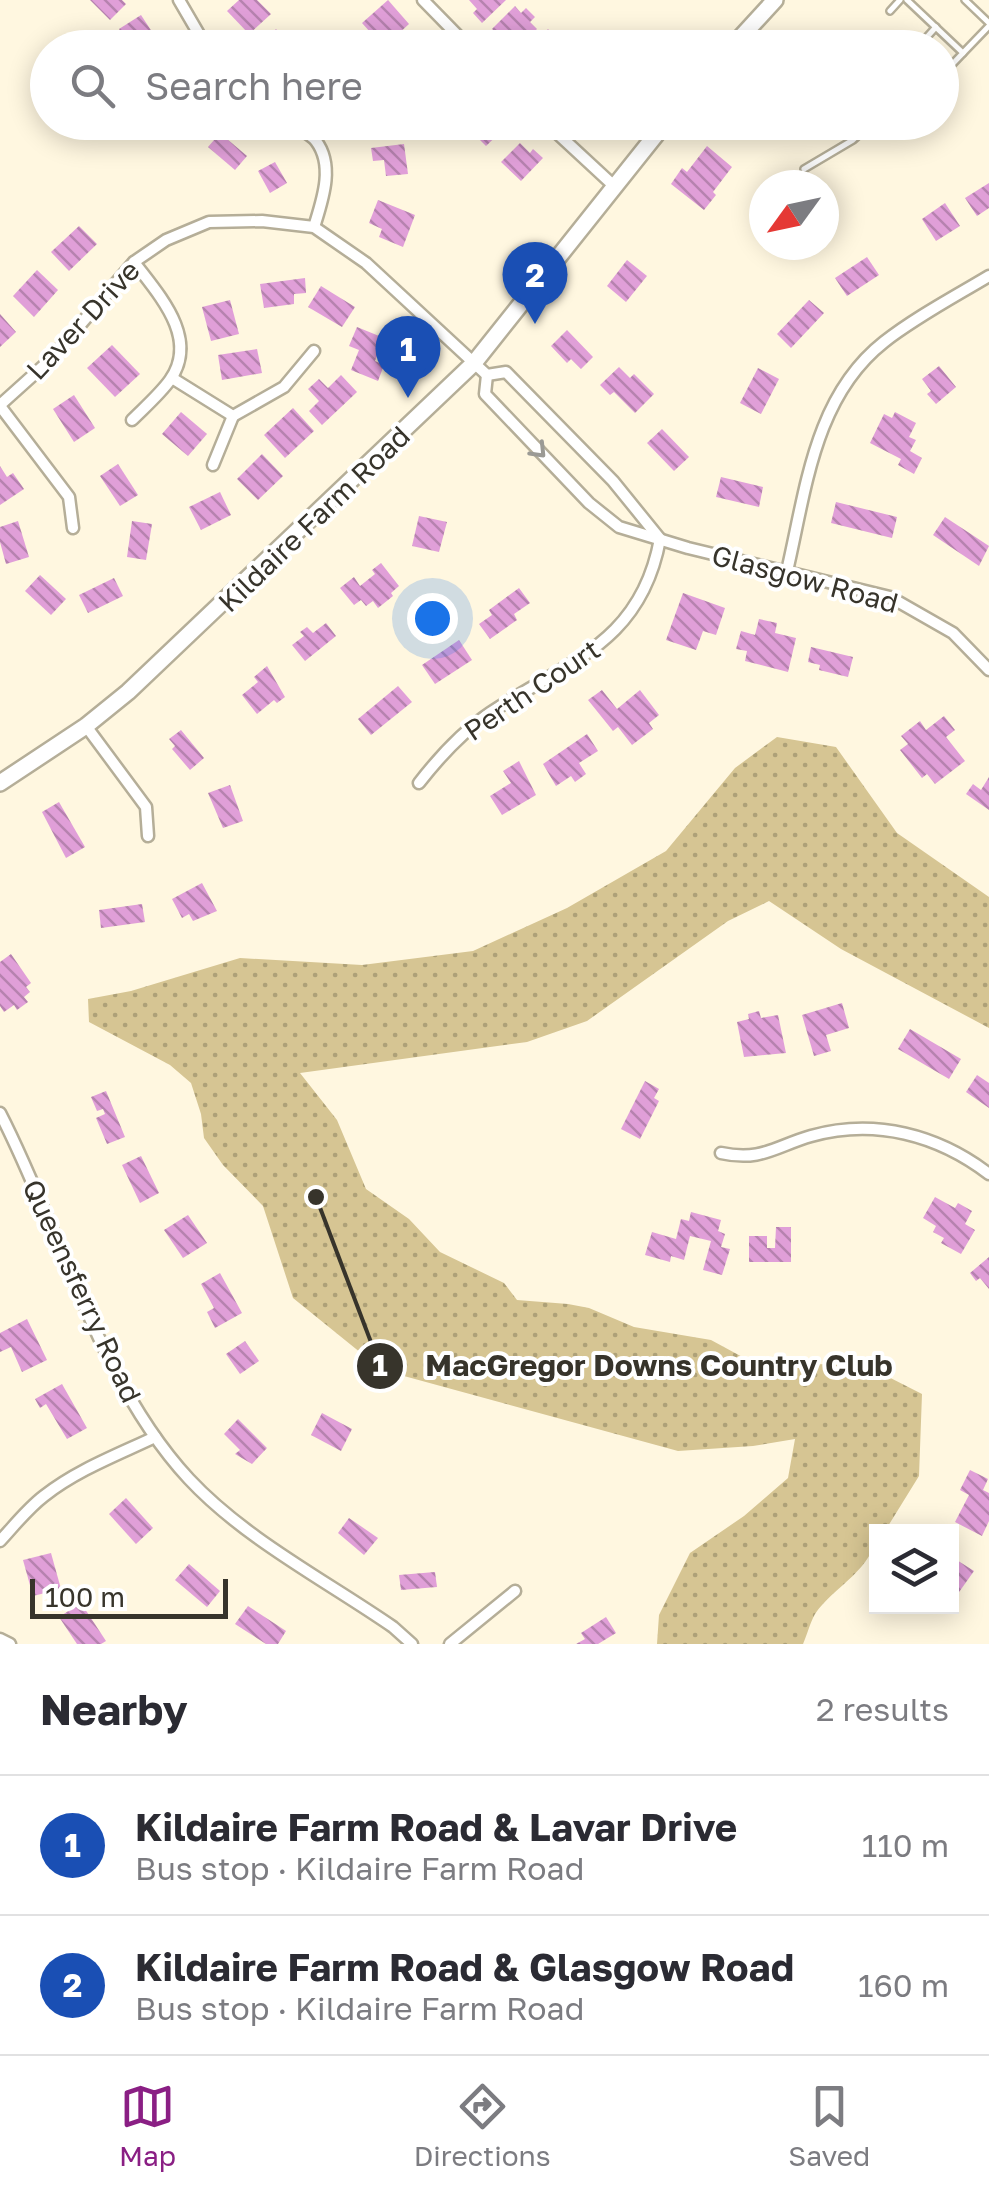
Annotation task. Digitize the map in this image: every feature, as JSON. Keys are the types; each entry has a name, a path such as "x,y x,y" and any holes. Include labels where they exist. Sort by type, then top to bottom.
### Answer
{"main road":[{"path":"748,30 775,0"},
{"name":"Kildaire Farm Road","path":"0,783 86,726 168,658 474,363 651,140"}],"street":[{"path":"178,0 196,30"},
{"path":"423,0 452,30"},
{"path":"314,227 326,189 324,164 315,140"},
{"path":"565,140 614,185"},
{"name":"Laver Drive","path":"0,406 50,360 134,262 166,240 209,222 262,221 314,227 366,263 474,363"},
{"path":"132,420 172,378 180,356 178,329 134,262"},
{"path":"787,571 818,440 842,388 883,343 989,276"},
{"path":"212,465 232,416 284,387 314,351"},
{"name":"Glasgow Road","path":"474,363 487,375"},
{"name":"Glasgow Road","path":"487,375 506,372 613,480 660,539"},
{"name":"Glasgow Road","path":"487,375 485,394 589,503 618,527 864,588 911,607 953,633 989,670"},
{"path":"172,378 232,416"},
{"path":"0,406 69,497 74,528"},
{"name":"Perth Court","path":"418,782 466,732 599,646 621,626 642,594 660,539"},
{"path":"86,726 146,807 148,836"},
{"name":"Queensferry Road","path":"0,1113 124,1387 156,1437 190,1480 224,1510 412,1644"},
{"path":"721,1153 750,1158 810,1136 877,1129 942,1144 989,1174"},
{"path":"0,1541 32,1506 60,1485 156,1437"},
{"path":"450,1644 514,1591"},
{"path":"0,1639 10,1644"}],"lane":[{"path":"890,11 904,0 936,28"},
{"path":"959,58 989,25 965,0"},
{"path":"959,50 963,54"},
{"path":"804,168 853,140"}],"shaded area":[{"path":"777,737 836,747 897,833 989,897 989,1028 841,949 769,901 728,921 587,1021 527,1042 300,1073 337,1120 366,1189 409,1219 440,1252 504,1283 517,1300 589,1308 634,1327 711,1340 759,1366 861,1363 922,1394 919,1476 889,1524 869,1524 869,1556 815,1614 803,1644 657,1644 659,1615 690,1553 744,1516 788,1478 795,1439 678,1451 382,1370 293,1298 263,1206 223,1165 204,1138 191,1083 170,1065 89,1022 88,999 131,991 240,958 362,965 473,951 567,908 666,851 735,768"}],"building":[{"path":"90,0 122,0 126,4 110,20"},
{"path":"239,0 257,0 271,14 253,30 245,30 227,11"},
{"path":"388,0 409,24 402,30 368,30 362,23"},
{"path":"469,0 506,0 482,23"},
{"path":"515,6 521,13 526,8 535,17 530,22 537,29 493,30"},
{"path":"141,15 151,30 120,30"},
{"path":"214,140 228,140 247,156 235,170 208,147"},
{"path":"520,143 543,158 521,181 501,162"},
{"path":"404,144 408,174 386,176 384,160 373,161 371,148"},
{"path":"707,146 732,167 704,210 671,184 682,168 687,172"},
{"path":"275,162 287,183 270,193 258,171"},
{"path":"989,183 989,208 977,216 965,198"},
{"path":"378,200 415,215 403,247 379,237 382,229 369,223"},
{"path":"945,203 960,226 936,241 922,219"},
{"path":"79,226 97,244 69,271 51,252"},
{"path":"867,257 879,275 847,296 835,278"},
{"path":"627,260 647,276 626,302 607,286"},
{"path":"37,270 58,290 34,317 13,296"},
{"path":"305,278 306,293 294,294 294,304 264,308 260,284"},
{"path":"321,286 355,307 342,327 308,307"},
{"path":"230,300 239,334 211,341 202,307"},
{"path":"809,300 824,313 791,348 777,334"},
{"path":"0,314 16,332 0,347"},
{"path":"357,327 384,338 375,361 384,365 378,381 351,370 359,350 349,346"},
{"path":"567,330 593,357 581,369 571,359 567,363 551,346"},
{"path":"112,345 140,374 115,397 87,368"},
{"path":"257,349 262,373 222,380 218,355"},
{"path":"939,366 956,387 936,404 922,379"},
{"path":"619,367 630,378 634,374 654,394 635,413 614,392 610,395 600,385"},
{"path":"758,368 779,379 761,414 740,403"},
{"path":"341,375 357,392 322,425 309,411 319,401 308,389 319,379 328,388"},
{"path":"74,395 95,428 74,442 53,409"},
{"path":"293,408 314,431 285,458 264,435"},
{"path":"181,412 207,434 188,456 162,434"},
{"path":"895,412 916,423 909,437 916,440 910,451 922,458 914,474 898,465 901,459 870,443 884,414 892,418"},
{"path":"662,429 689,457 674,471 647,443"},
{"path":"262,454 283,476 258,500 237,479"},
{"path":"118,464 138,495 120,506 100,476"},
{"path":"0,466 7,477 13,473 24,489 0,505"},
{"path":"721,477 763,487 759,507 716,497"},
{"path":"220,492 231,515 201,530 189,507"},
{"path":"836,502 897,517 892,538 831,523"},
{"path":"419,516 447,522 439,552 412,546"},
{"path":"945,517 989,546 979,566 933,535"},
{"path":"18,521 29,557 6,564 0,527"},
{"path":"132,521 152,524 146,560 127,557"},
{"path":"381,563 399,586 391,593 393,596 378,608 373,601 366,606 361,600 354,605 340,588 354,577 360,586"},
{"path":"40,575 66,599 51,615 25,591"},
{"path":"114,578 123,596 88,613 79,595"},
{"path":"519,588 530,603 514,614 517,620 490,639 479,624 492,615 489,610"},
{"path":"683,593 725,608 716,635 703,631 696,650 666,640"},
{"path":"759,619 777,623 775,633 796,638 788,672 745,661 747,651 736,649 741,631 755,635"},
{"path":"326,623 336,636 305,661 292,645 304,636 300,632 307,627 313,633"},
{"path":"459,640 472,660 435,684 422,665"},
{"path":"811,647 853,657 848,677 819,670 820,665 808,662"},
{"path":"267,666 285,697 277,703 274,700 257,714 242,695 258,682 254,677"},
{"path":"398,686 412,702 371,735 358,719"},
{"path":"602,690 617,709 640,690 659,715 649,723 653,729 632,745 618,727 613,731 588,700"},
{"path":"944,716 955,730 946,737 965,761 935,784 927,774 922,778 900,750 908,744 901,736 920,721 926,730"},
{"path":"181,730 204,758 190,770 172,749 175,746 169,739"},
{"path":"587,734 598,751 579,763 586,774 575,782 571,776 556,786 543,764"},
{"path":"519,761 536,795 502,815 490,796 511,783 503,771"},
{"path":"989,777 989,810 966,794 973,784 981,790"},
{"path":"230,785 243,821 223,828 208,793"},
{"path":"59,802 85,847 66,858 42,812"},
{"path":"202,883 217,911 193,921 189,914 182,918 172,899"},
{"path":"142,904 145,922 101,928 99,910"},
{"path":"11,954 31,983 26,987 30,992 24,997 28,1002 17,1010 14,1005 4,1012 0,1006 0,962"},
{"path":"842,1003 849,1028 826,1035 831,1051 814,1056 802,1015"},
{"path":"759,1011 761,1018 778,1015 786,1053 744,1057 737,1022"},
{"path":"910,1029 961,1059 949,1079 898,1049"},
{"path":"977,1075 989,1083 989,1108 966,1092"},
{"path":"645,1081 659,1089 654,1098 659,1101 640,1139 621,1129"},
{"path":"106,1091 125,1137 107,1144 96,1118 105,1114 103,1109 97,1111 91,1097"},
{"path":"141,1156 159,1193 140,1203 122,1165"},
{"path":"935,1197 955,1208 958,1203 972,1211 965,1224 975,1230 961,1254 941,1243 944,1238 933,1232 936,1226 923,1218"},
{"path":"691,1212 721,1220 718,1231 725,1234 721,1247 730,1249 722,1275 703,1270 711,1241 690,1236 684,1260 671,1256 670,1262 645,1255 652,1232 676,1239 681,1219 689,1221"},
{"path":"188,1215 207,1243 183,1258 164,1230"},
{"path":"776,1227 791,1227 791,1262 749,1262 749,1236 767,1236 767,1248 775,1248"},
{"path":"989,1257 989,1289 970,1273"},
{"path":"220,1273 242,1313 215,1328 207,1312 214,1308 201,1284"},
{"path":"27,1319 47,1360 22,1372 11,1347 0,1352 0,1333"},
{"path":"245,1341 259,1361 240,1374 226,1354"},
{"path":"62,1384 87,1428 67,1439 46,1404 40,1408 35,1399"},
{"path":"322,1413 352,1429 341,1451 311,1435"},
{"path":"238,1419 267,1448 252,1464 235,1454 240,1450 224,1434"},
{"path":"970,1470 988,1479 983,1490 989,1493 989,1521 982,1536 955,1522 969,1495 960,1490"},
{"path":"126,1498 153,1528 136,1544 109,1514"},
{"path":"349,1518 378,1538 364,1555 338,1533"},
{"path":"51,1553 61,1589 33,1596 23,1560"},
{"path":"959,1561 974,1571 959,1592"},
{"path":"189,1564 220,1591 207,1607 175,1580"},
{"path":"435,1572 437,1587 401,1590 399,1575"},
{"path":"81,1603 106,1641 101,1644 77,1644 59,1617"},
{"path":"248,1606 286,1631 278,1644 266,1644 235,1624"},
{"path":"606,1617 616,1633 598,1644 576,1644 585,1639 581,1633"}],"place":[{"name":"Kildaire Farm Road & Glasgow Road","path":"535,324"},
{"name":"Kildaire Farm Road & Lavar Drive","path":"408,398"},
{"name":"MacGregor Downs Country Club","path":"316,1197"}]}
